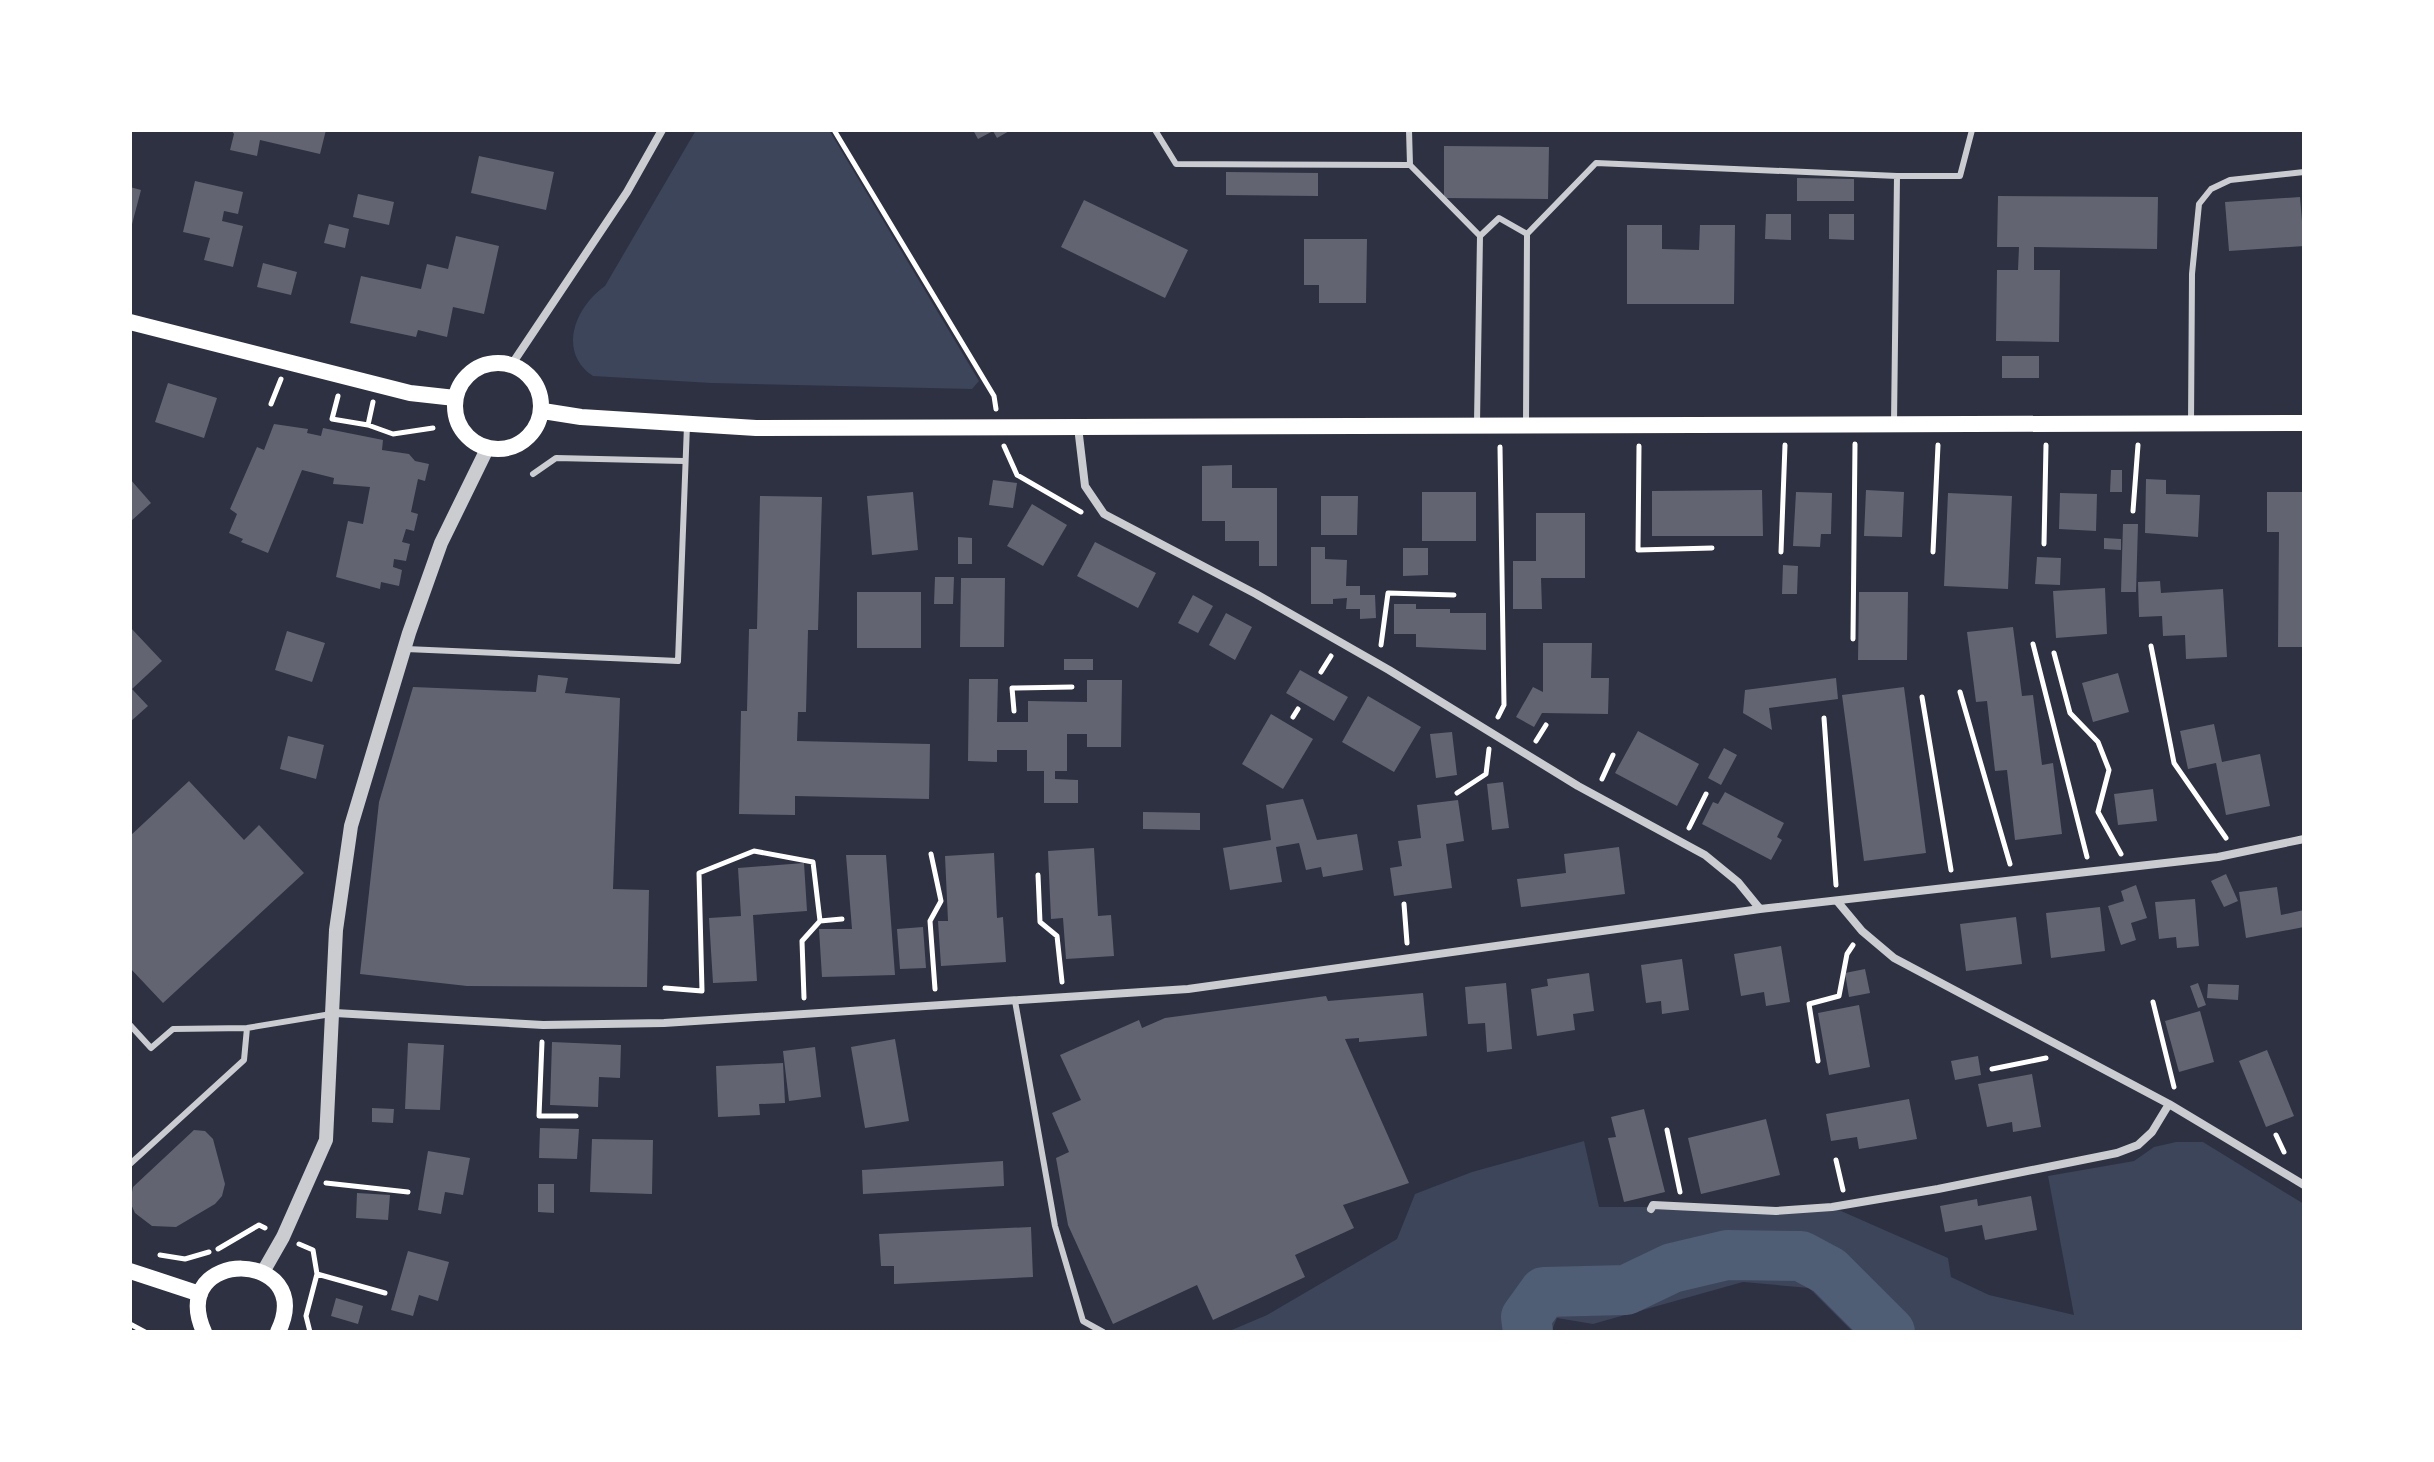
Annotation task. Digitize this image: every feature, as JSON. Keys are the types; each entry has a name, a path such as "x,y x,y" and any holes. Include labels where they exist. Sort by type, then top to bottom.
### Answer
{"main road":[{"path":"130,322 410,393 455,398"},
{"path":"493,363 512,364 526,372 535,384 543,411 530,435 520,444 502,450 487,449 470,439 460,428 455,398 463,381 476,368 493,363"},
{"path":"543,411 687,425 756,428 1477,423 2304,423"},
{"path":"204,1332 199,1319 200,1294 217,1273 234,1267 263,1272 277,1285 283,1299 284,1315 278,1332"},
{"path":"130,1271 200,1294"}],"street":[{"path":"512,364 627,192 662,130"},
{"path":"1078,427 1085,486 1104,514 1379,664 1594,795 1705,855 1738,882 1760,909"},
{"path":"263,1272 309,1181 327,1133 335,1013 336,930 351,826 441,543 487,449"},
{"path":"335,1013 543,1025 664,1023 1188,989 1760,909 2128,868 2237,853 2304,839"},
{"path":"1837,901 1862,931 1894,958 2169,1104 2304,1185"},
{"path":"1651,1209 1653,1205 1776,1211 1847,1205 2117,1153 2138,1145 2152,1132 2169,1104"}],"lane":[{"path":"1155,130 1176,164 1410,165"},
{"path":"1409,130 1410,165 1480,236 1477,423"},
{"path":"1526,423 1527,234 1596,163 1960,176 1972,130"},
{"path":"2191,423 2192,274 2199,204 2211,189 2230,180 2304,172"},
{"path":"1894,424 1897,176"},
{"path":"1480,236 1499,218 1527,234"},
{"path":"405,649 678,661 687,425"},
{"path":"533,474 556,458 684,461"},
{"path":"1015,1001 1055,1226 1083,1321 1103,1332"},
{"path":"130,1025 151,1048 173,1029 247,1028 335,1013"},
{"path":"130,1164 244,1060 247,1028"}],"path":[{"path":"834,130 994,396 1009,463 1017,475 1082,512 1104,514"},
{"path":"332,419 368,425 393,434 433,428"},
{"path":"1637,423 1638,550 1712,548"},
{"path":"2044,544 2046,423"},
{"path":"2133,511 2139,423"},
{"path":"1781,552 1785,424"},
{"path":"1853,639 1855,424"},
{"path":"1933,552 1937,424"},
{"path":"1457,793 1486,774 1490,734 1504,705 1500,447"},
{"path":"1379,664 1388,593 1454,595"},
{"path":"2033,644 2091,872"},
{"path":"2151,646 2174,763 2237,853"},
{"path":"2054,653 2070,713 2098,742 2109,770 2098,812 2128,868"},
{"path":"1014,711 1012,688 1072,687"},
{"path":"1960,692 2015,881"},
{"path":"1922,697 1954,888"},
{"path":"1293,717 1298,709"},
{"path":"1824,718 1837,901"},
{"path":"1594,795 1613,755"},
{"path":"1682,842 1706,794"},
{"path":"665,988 702,991 699,873 754,851 813,862 820,921"},
{"path":"931,854 941,901 930,921 937,1007"},
{"path":"1038,875 1040,922 1057,936 1063,998"},
{"path":"1404,904 1408,957"},
{"path":"805,1015 802,941 820,921 842,919"},
{"path":"1818,1061 1809,1004 1839,996 1847,954 1862,931"},
{"path":"2153,1002 2180,1111"},
{"path":"543,1025 539,1116 576,1116"},
{"path":"1992,1069 2072,1053"},
{"path":"1667,1130 1683,1208"},
{"path":"1836,1160 1847,1205"},
{"path":"309,1181 408,1192"},
{"path":"170,1258 185,1259 213,1251 259,1225"},
{"path":"310,1332 306,1316 317,1274 313,1250"},
{"path":"317,1274 385,1293"},
{"path":"130,1324 145,1332"}],"shaded area":[{"path":"696,130 829,130 979,381 972,389 711,383 593,376 582,366 575,355 573,343 579,317 594,295 605,286"},
{"path":"1584,1141 1599,1207 1832,1207 1948,1258 1951,1277 1989,1295 2074,1315 2048,1176 2134,1161 2154,1147 2176,1142 2203,1142 2304,1204 2304,1332 1853,1332 1809,1288 1743,1282 1593,1324 1557,1318 1551,1332 1227,1332 1267,1315 1397,1239 1415,1194 1472,1172"}],"building":[{"path":"231,130 326,130 320,154 260,140 257,156 230,150 234,134"},
{"path":"973,130 1011,130 997,138 993,131 978,139"},
{"path":"1444,146 1549,147 1548,199 1444,198"},
{"path":"479,156 554,172 546,210 471,193"},
{"path":"1226,172 1318,173 1318,196 1226,195"},
{"path":"1797,178 1854,179 1854,201 1797,201"},
{"path":"195,181 243,192 238,214 224,211 222,221 243,226 233,267 204,260 210,238 183,232"},
{"path":"130,187 141,190 131,228 130,228"},
{"path":"358,194 394,202 389,225 353,217"},
{"path":"1998,196 2158,197 2157,249 2034,247 2034,270 2060,270 2059,342 1996,341 1997,270 2018,270 2019,247 1997,247"},
{"path":"2300,197 2304,246 2229,251 2225,202"},
{"path":"1084,200 1188,250 1165,298 1061,247"},
{"path":"1766,214 1791,214 1791,240 1765,239"},
{"path":"1829,214 1854,214 1854,240 1829,239"},
{"path":"329,224 349,229 345,248 324,243"},
{"path":"1627,225 1662,225 1662,249 1699,250 1700,225 1735,225 1734,304 1627,304"},
{"path":"456,236 499,246 484,314 453,307 447,337 418,330 416,337 350,323 361,276 421,289 427,264 448,269"},
{"path":"1304,239 1367,239 1366,303 1319,303 1319,285 1304,285"},
{"path":"263,263 297,272 291,295 257,287"},
{"path":"2002,356 2039,356 2039,378 2002,378"},
{"path":"168,383 217,398 204,438 155,422"},
{"path":"274,424 308,429 307,433 321,436 323,428 383,440 382,450 409,454 415,461 429,464 425,481 418,479 411,512 418,514 414,531 406,529 402,542 410,544 406,561 394,559 393,567 402,570 399,586 381,582 380,589 336,577 348,521 363,524 370,487 333,484 334,478 302,470 268,553 241,542 243,539 229,533 237,514 230,509 257,447 264,450"},
{"path":"1232,465 1232,488 1277,488 1277,566 1259,566 1259,541 1225,541 1225,521 1202,521 1202,466"},
{"path":"2111,470 2122,470 2122,492 2110,492"},
{"path":"130,479 151,503 130,522"},
{"path":"2146,479 2166,480 2166,494 2200,495 2198,537 2145,533"},
{"path":"993,480 1017,483 1013,508 989,505"},
{"path":"1762,490 1763,536 1652,536 1652,491"},
{"path":"1866,490 1904,492 1902,537 1864,536"},
{"path":"913,492 918,550 872,555 867,496"},
{"path":"1422,492 1476,492 1476,541 1422,541"},
{"path":"1796,492 1832,493 1831,534 1821,534 1820,547 1793,546"},
{"path":"2267,492 2304,492 2304,647 2278,647 2279,532 2267,532"},
{"path":"1948,493 2012,496 2008,589 1944,586"},
{"path":"2060,493 2097,494 2096,531 2059,529"},
{"path":"760,496 822,497 818,630 808,630 806,712 798,712 797,741 930,744 929,799 795,796 795,815 739,814 741,711 747,711 749,629 757,629"},
{"path":"1321,496 1358,496 1357,535 1321,535"},
{"path":"1032,504 1067,525 1043,566 1007,546"},
{"path":"1536,513 1585,513 1585,578 1541,578 1542,609 1513,609 1513,561 1536,561"},
{"path":"2123,524 2138,524 2136,592 2121,592"},
{"path":"958,537 972,538 972,564 958,564"},
{"path":"2104,538 2121,539 2121,550 2104,549"},
{"path":"1095,542 1156,573 1138,608 1077,576"},
{"path":"1311,547 1325,547 1325,559 1347,560 1346,586 1360,586 1360,595 1375,595 1376,618 1360,619 1360,609 1346,609 1347,598 1333,599 1333,604 1311,604"},
{"path":"1403,548 1428,548 1428,575 1403,576"},
{"path":"2037,557 2061,558 2060,585 2035,584"},
{"path":"1783,565 1798,566 1797,594 1782,594"},
{"path":"935,577 954,577 953,604 934,604"},
{"path":"961,578 1005,578 1004,647 960,647"},
{"path":"2160,581 2161,593 2223,589 2227,657 2186,659 2185,635 2163,636 2162,616 2139,617 2138,582"},
{"path":"2105,588 2107,634 2056,638 2053,591"},
{"path":"857,592 921,592 921,648 857,648"},
{"path":"1859,592 1908,592 1907,660 1858,660"},
{"path":"1193,595 1213,606 1198,633 1178,623"},
{"path":"1394,604 1416,604 1416,609 1450,609 1450,613 1486,613 1486,650 1416,647 1416,634 1394,634"},
{"path":"1226,613 1252,627 1235,660 1209,645"},
{"path":"130,627 162,661 132,689 148,706 130,722"},
{"path":"2013,627 2022,696 2033,695 2042,765 2053,763 2062,834 2015,840 2007,770 1995,771 1987,701 1976,702 1967,632"},
{"path":"287,631 325,643 312,682 275,670"},
{"path":"1543,643 1592,643 1591,678 1609,678 1608,714 1542,713 1534,727 1516,717 1533,687 1543,692"},
{"path":"1064,659 1093,659 1093,670 1064,670"},
{"path":"1300,670 1348,697 1334,721 1286,693"},
{"path":"2118,673 2129,712 2093,722 2082,683"},
{"path":"538,675 568,678 565,693 620,698 613,889 649,890 647,987 467,986 360,974 379,802 413,687 536,692"},
{"path":"1836,678 1838,699 1769,708 1772,730 1743,713 1745,690"},
{"path":"969,679 998,679 997,722 1028,722 1028,701 1087,702 1087,680 1122,680 1121,747 1087,747 1087,734 1067,734 1067,771 1055,771 1055,779 1078,780 1078,803 1044,803 1044,771 1027,771 1027,750 997,750 997,762 968,761"},
{"path":"1904,687 1926,853 1864,861 1842,695"},
{"path":"1368,696 1421,727 1394,772 1342,742"},
{"path":"1271,714 1313,739 1283,789 1242,764"},
{"path":"2214,724 2222,762 2260,754 2270,806 2226,815 2216,763 2188,769 2180,731"},
{"path":"1638,731 1699,764 1677,806 1615,773"},
{"path":"1452,732 1457,775 1436,778 1430,734"},
{"path":"288,736 324,745 316,779 280,769"},
{"path":"1724,748 1737,755 1721,785 1708,778"},
{"path":"189,781 244,840 259,825 304,873 163,1003 130,968 130,836"},
{"path":"1503,782 1509,828 1492,830 1487,784"},
{"path":"2153,789 2157,821 2118,825 2114,794"},
{"path":"1725,792 1784,823 1777,837 1782,840 1771,860 1702,824 1713,802 1718,804"},
{"path":"1303,799 1317,840 1357,834 1363,870 1323,877 1321,867 1306,870 1299,843 1276,847 1282,882 1230,890 1223,848 1271,840 1266,805"},
{"path":"1458,800 1464,841 1446,844 1452,888 1394,896 1390,868 1402,866 1398,841 1421,838 1417,805"},
{"path":"1143,812 1200,813 1200,830 1143,829"},
{"path":"1619,847 1625,894 1521,907 1517,879 1566,873 1564,854"},
{"path":"1094,848 1098,916 1111,915 1114,956 1066,959 1063,918 1051,919 1048,851"},
{"path":"994,853 997,918 1003,917 1006,962 941,966 938,921 948,921 945,856"},
{"path":"846,855 886,855 895,975 822,977 819,929 852,929"},
{"path":"804,863 807,911 753,915 757,981 713,983 709,918 741,916 738,868"},
{"path":"2226,874 2238,901 2224,907 2211,881"},
{"path":"2136,885 2147,918 2131,923 2136,940 2121,945 2108,906 2124,901 2121,891"},
{"path":"2277,887 2281,915 2304,910 2304,927 2246,938 2239,892"},
{"path":"2195,899 2199,946 2177,948 2176,937 2159,939 2155,902"},
{"path":"2100,907 2105,951 2051,958 2046,913"},
{"path":"2016,917 2022,964 1966,971 1960,924"},
{"path":"923,927 926,968 900,969 897,929"},
{"path":"1781,946 1790,1002 1766,1006 1764,992 1741,996 1734,954"},
{"path":"1682,959 1689,1010 1662,1014 1661,1001 1646,1003 1641,965"},
{"path":"1865,969 1870,993 1849,997 1845,973"},
{"path":"1589,973 1594,1011 1573,1014 1575,1030 1537,1036 1531,989 1548,986 1547,979"},
{"path":"1506,983 1512,1049 1487,1052 1485,1023 1468,1024 1465,987"},
{"path":"2198,983 2206,1005 2198,1008 2190,986"},
{"path":"2208,984 2239,985 2238,1000 2207,998"},
{"path":"1423,993 1427,1036 1359,1042 1359,1038 1345,1039 1409,1183 1343,1205 1354,1228 1295,1255 1305,1277 1213,1320 1197,1285 1113,1324 1068,1225 1056,1158 1069,1152 1052,1113 1081,1100 1060,1055 1139,1020 1142,1028 1165,1018 1326,996 1328,1001"},
{"path":"1859,1005 1870,1067 1829,1075 1818,1013"},
{"path":"2200,1011 2214,1062 2179,1072 2165,1021"},
{"path":"895,1039 909,1121 865,1128 851,1047"},
{"path":"552,1042 621,1045 620,1078 599,1077 598,1107 550,1105"},
{"path":"408,1043 444,1045 440,1110 405,1109"},
{"path":"815,1047 821,1097 789,1101 783,1051"},
{"path":"2267,1050 2294,1116 2266,1127 2239,1061"},
{"path":"1978,1056 1981,1075 1955,1080 1951,1061"},
{"path":"783,1063 785,1103 759,1104 760,1115 718,1117 716,1066"},
{"path":"2032,1074 2041,1127 2013,1132 2012,1122 1987,1127 1978,1084"},
{"path":"1909,1099 1917,1139 1859,1149 1857,1137 1831,1141 1826,1114"},
{"path":"372,1108 394,1109 393,1123 372,1122"},
{"path":"1644,1109 1665,1192 1624,1202 1608,1138 1616,1137 1611,1117"},
{"path":"1766,1119 1780,1175 1701,1194 1688,1138"},
{"path":"540,1128 579,1129 577,1159 539,1158"},
{"path":"194,1130 205,1131 213,1139 225,1184 222,1196 215,1204 176,1227 152,1226 135,1213 130,1202 133,1187"},
{"path":"592,1139 653,1140 652,1194 590,1192"},
{"path":"428,1151 470,1158 463,1195 445,1192 441,1214 418,1210"},
{"path":"1003,1161 1004,1186 863,1194 862,1170"},
{"path":"538,1184 554,1184 554,1213 538,1212"},
{"path":"357,1193 390,1195 388,1220 356,1218"},
{"path":"2031,1196 2037,1230 1985,1240 1982,1225 1945,1232 1940,1206 1977,1199 1978,1206"},
{"path":"1031,1227 1033,1277 894,1284 894,1266 881,1266 879,1234"},
{"path":"408,1251 449,1262 438,1301 419,1295 413,1316 391,1310"},
{"path":"336,1298 363,1306 358,1324 331,1316"}],"waterway":[{"path":"1528,1332 1526,1317 1544,1292 1626,1290 1672,1268 1727,1255 1801,1256 1829,1271 1890,1332"}]}
